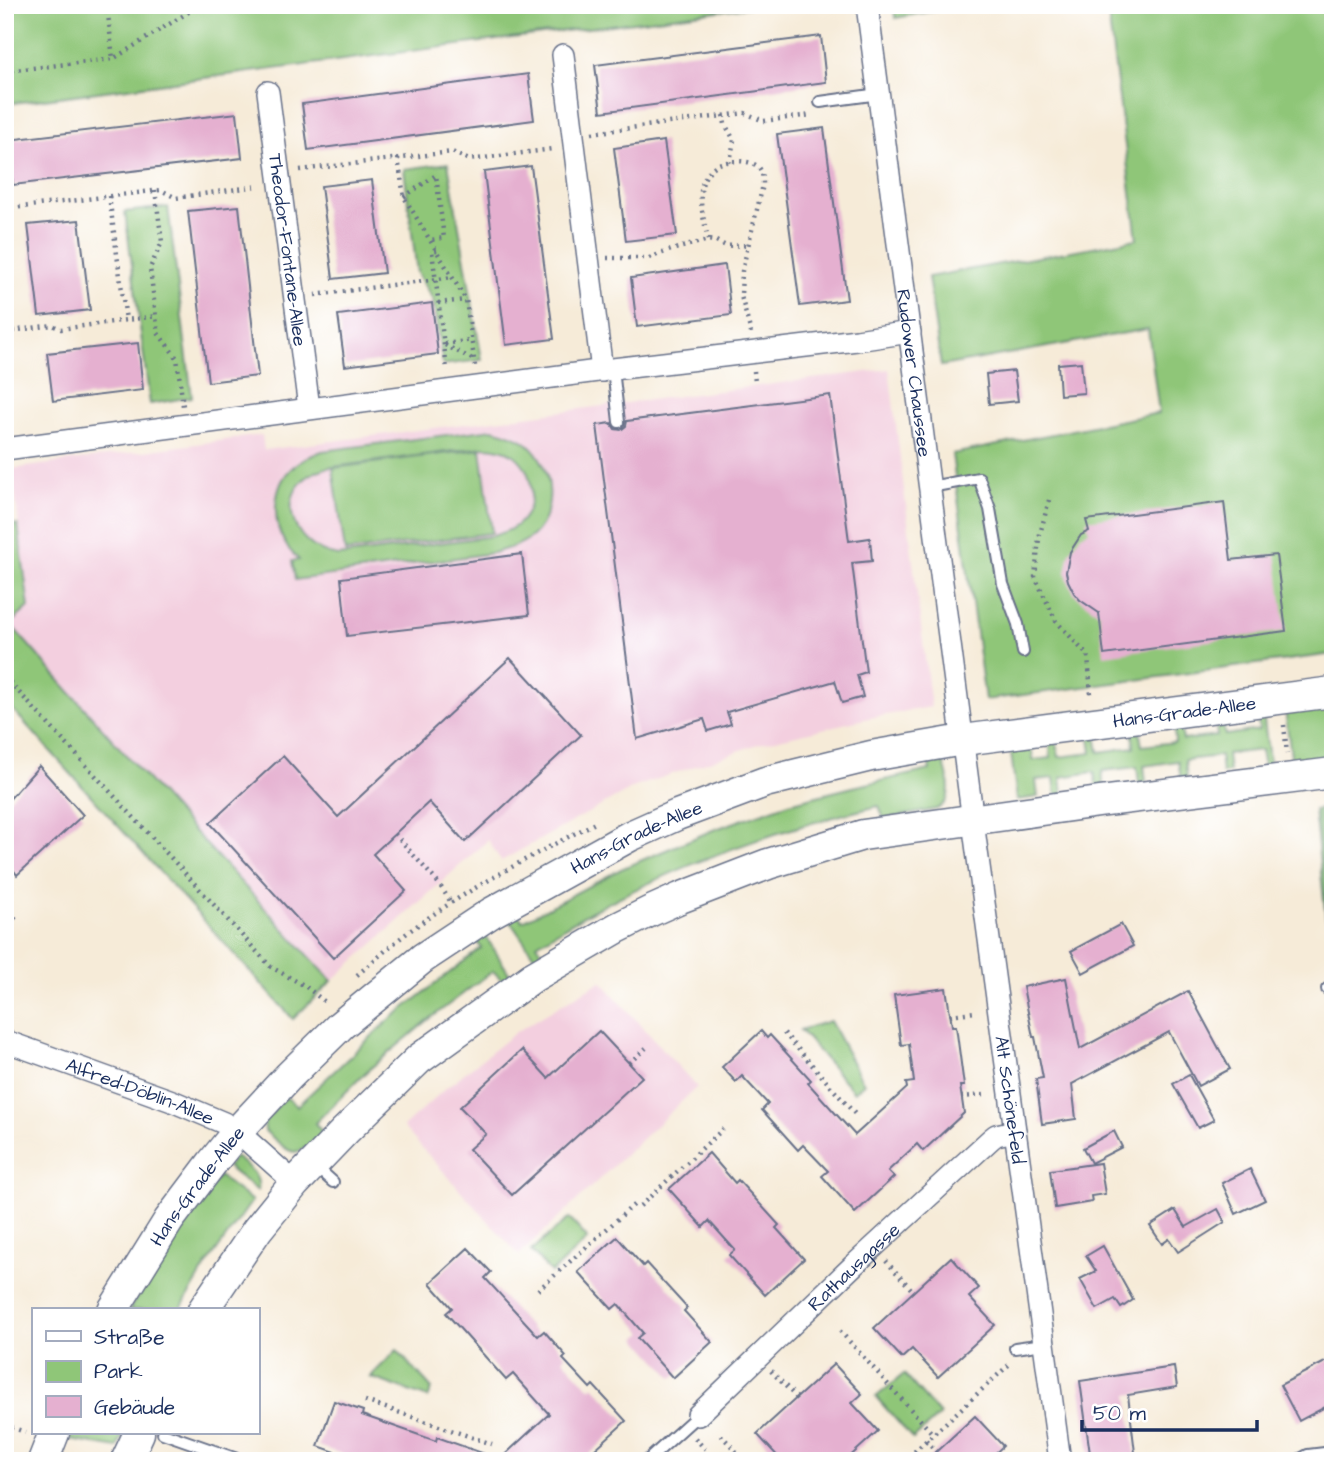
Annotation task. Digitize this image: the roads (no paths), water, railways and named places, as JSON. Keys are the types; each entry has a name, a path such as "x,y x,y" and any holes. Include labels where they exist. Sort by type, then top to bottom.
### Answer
{"street":[{"name":"Rudower Chaussee","path":"867,5 963,740"},
{"path":"563,55 589,260 607,370"},
{"name":"Theodor-Fontane-Allee","path":"268,92 309,408"},
{"path":"5,449 910,332"},
{"name":"Hans-Grade-Allee","path":"114,1308 169,1220 237,1132 341,1025 423,958 491,913 603,851 677,815 765,782 871,756 963,740 1172,711 1333,692"},
{"name":"Alt Schönefeld","path":"963,740 1060,1461"},
{"path":"204,1308 257,1230 314,1176 345,1131 419,1059 533,977 617,928 680,898 768,864 863,835 1290,778 1332,775"},
{"name":"Alfred-Döblin-Allee","path":"5,1041 173,1101 224,1124 314,1176"},
{"name":"Rathausgasse","path":"698,1415 853,1265 991,1139 996,1135 1015,1131"},
{"path":"39,1434 43,1461"},
{"path":"125,1461 138,1434"}],"lane":[{"path":"820,102 879,94"},
{"path":"607,370 620,422"},
{"path":"930,487 979,478 990,509 1003,584 1018,624 1023,652"},
{"path":"1018,1351 1044,1344"},
{"path":"647,1461 698,1415"},
{"path":"166,1434 243,1461"},
{"path":"1297,1461 1308,1455 1333,1452"}]}
